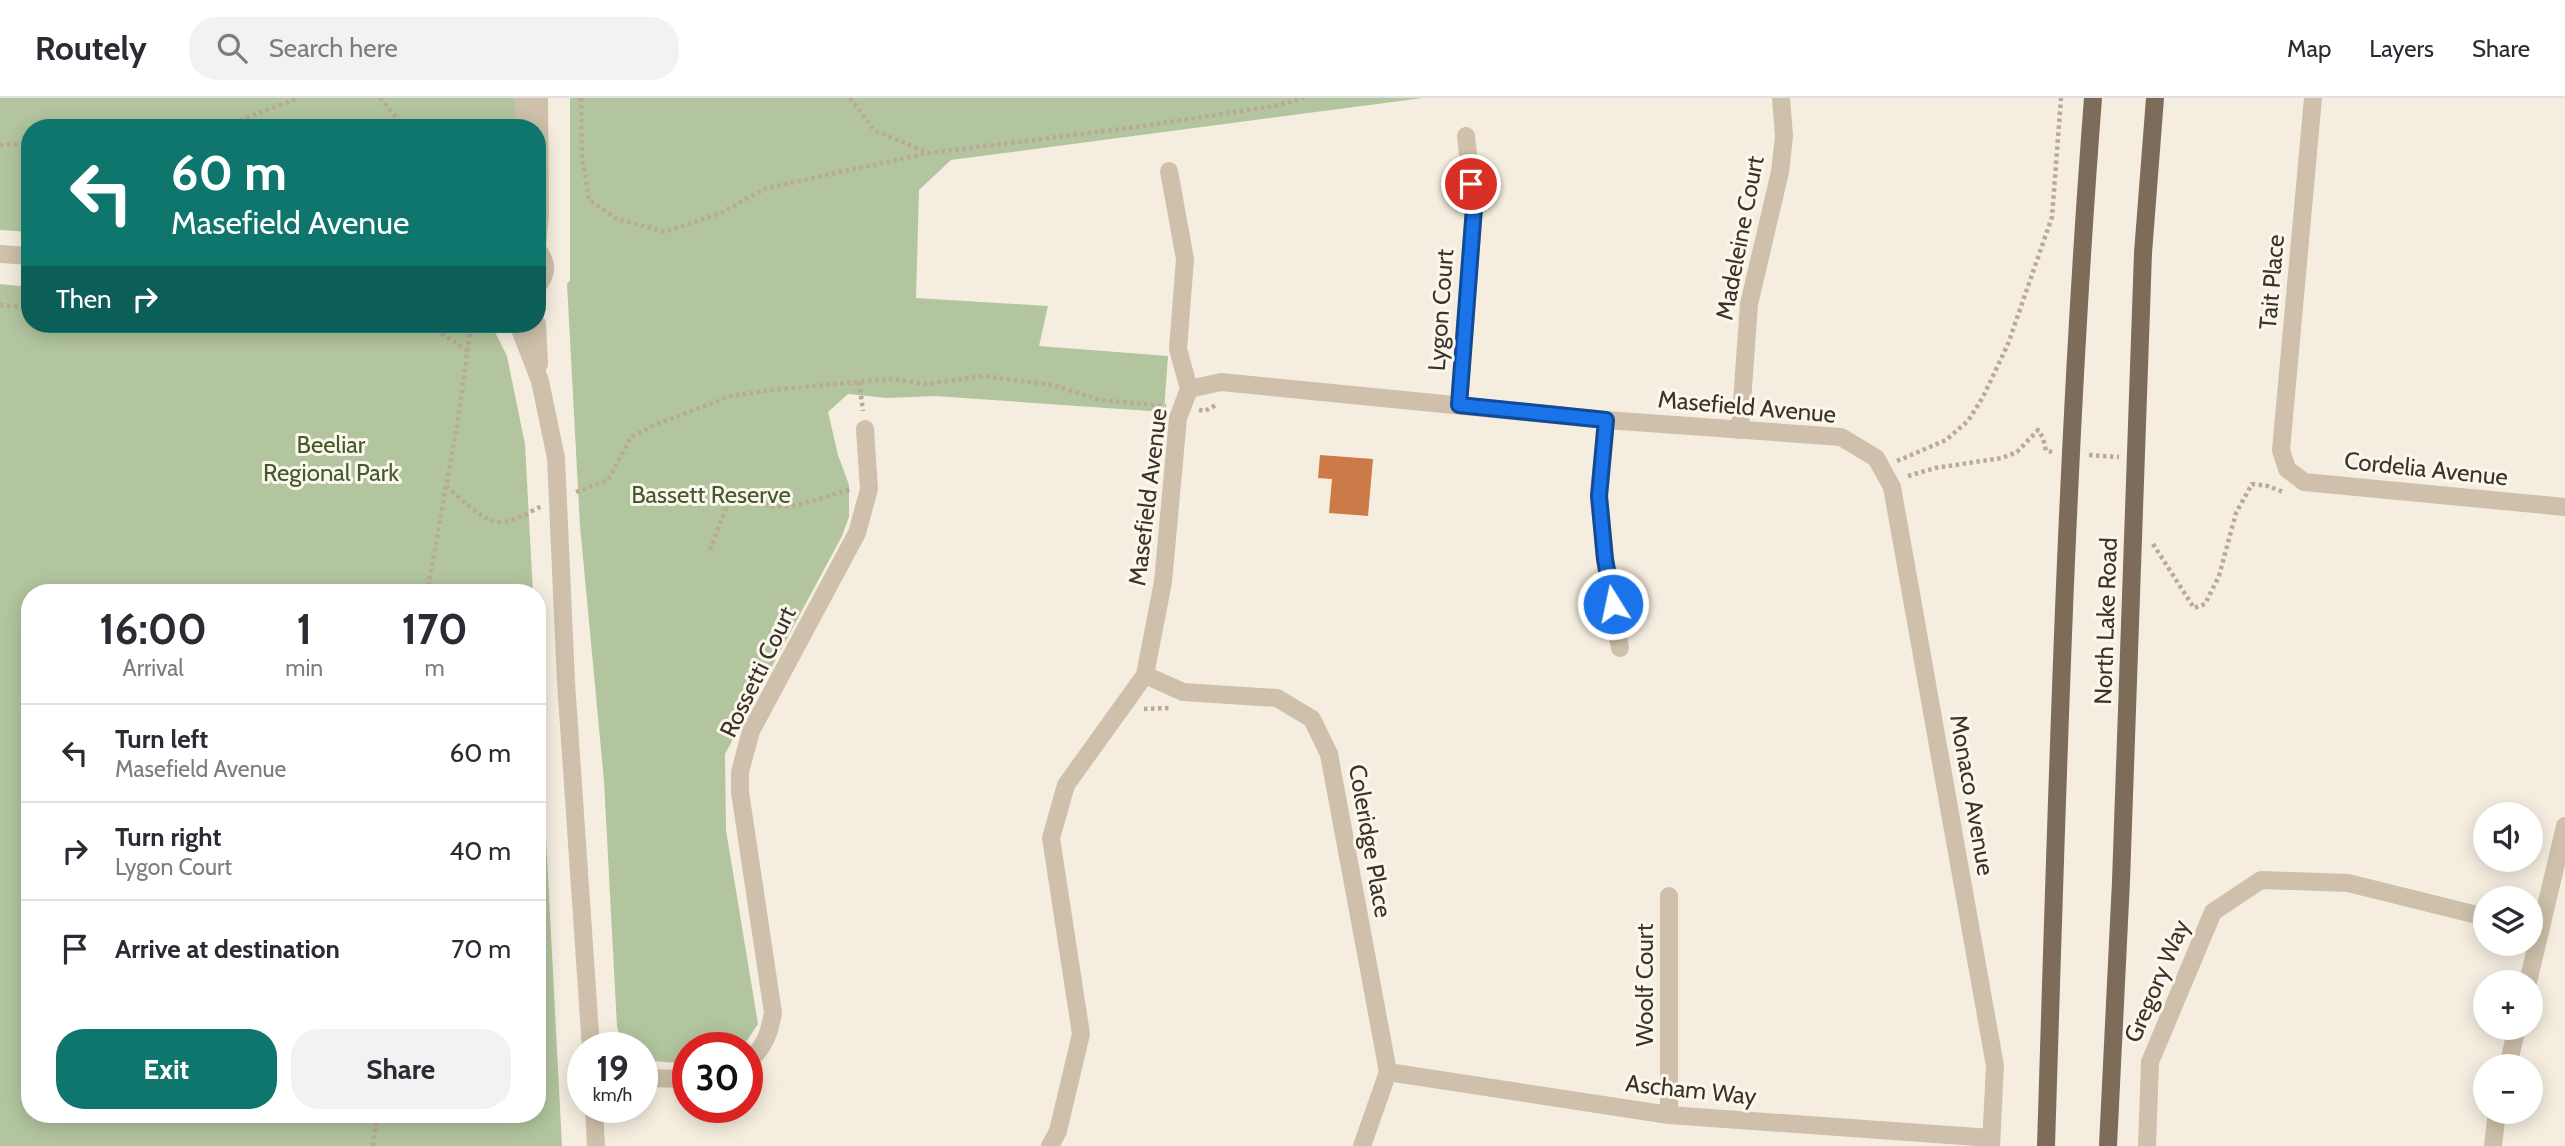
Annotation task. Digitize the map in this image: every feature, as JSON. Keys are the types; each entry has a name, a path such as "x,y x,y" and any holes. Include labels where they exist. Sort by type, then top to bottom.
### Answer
{"main road":[{"name":"North Lake Road","path":"2046,1146 2054,887 2081,251 2093,98"},
{"name":"North Lake Road","path":"2108,1146 2121,881 2143,253 2155,98"}],"street":[{"path":"524,98 524,119"},
{"path":"539,98 539,119"},
{"name":"Madeleine Court","path":"1740,430 1749,304 1780,172 1784,136 1781,98"},
{"name":"Tait Place","path":"2287,469 2281,450 2313,98"},
{"name":"Lygon Court","path":"1459,405 1474,208 1465,136"},
{"path":"1169,171 1185,259 1178,349 1189,389"},
{"path":"0,254 21,255"},
{"path":"521,333 540,382 556,458 566,682 590,1032"},
{"path":"537,333 540,382"},
{"name":"Masefield Avenue","path":"1050,1146 1058,1131 1081,1034 1051,838 1066,785 1145,675 1163,582 1178,418 1189,389 1221,382 1606,420 1841,437 1882,469"},
{"path":"1606,420 1599,496 1605,559 1620,648"},
{"name":"Rossetti Court","path":"763,1046 773,1013 740,792 744,752 751,731 858,533 869,485 865,429"},
{"name":"Monaco Avenue","path":"1882,469 1995,1066 1991,1142"},
{"name":"Cordelia Avenue","path":"2287,469 2304,481 2565,507"},
{"name":"Coleridge Place","path":"1145,675 1183,692 1277,698 1312,719 1329,754 1388,1072 1362,1146"},
{"path":"2543,907 2565,836 2565,826"},
{"name":"Gregory Way","path":"2147,1146 2150,1062 2213,912 2261,880 2348,883 2473,914"},
{"name":"Woolf Court","path":"1669,896 1669,1115"},
{"name":"Ascham Way","path":"1388,1072 1669,1115 1991,1142"},
{"path":"595,1123 596,1146"},
{"path":"2493,1146 2496,1124"}],"path":[{"path":"243,119 298,98"},
{"path":"380,98 398,119"},
{"path":"581,98 582,156 589,200 617,219 665,232 721,213 764,189 929,153 1129,128 1275,106 1304,98"},
{"path":"850,98 876,131 929,153"},
{"path":"1882,469 1945,440 1968,421 1983,397 2008,344 2052,217 2061,98"},
{"path":"0,145 21,144"},
{"path":"0,305 21,306"},
{"path":"441,333 467,350"},
{"path":"429,584 447,486 470,333"},
{"path":"447,486 461,500 494,522 507,521 608,480 631,437 654,425 731,396 772,390 890,379 926,384 983,376 1053,384 1100,400 1205,411 1219,403"},
{"path":"859,382 865,429"},
{"path":"1882,469 1935,468 2001,458 2017,452 2038,429 2046,451 2136,459"},
{"path":"2146,533 2194,608 2205,604 2219,576 2236,513 2252,484 2278,490"},
{"path":"710,550 727,505 734,496 745,496 772,506 795,504 869,485"},
{"path":"1134,712 1157,707 1171,708"},
{"path":"373,1146 376,1123"}],"green space":[{"path":"0,98 518,98 516,119 21,119 21,231 0,230"},
{"name":"Bassett Reserve","path":"570,98 1423,98 951,160 919,190 916,298 1048,306 1039,346 1168,356 1164,412 935,396 887,398 848,394 828,412 838,455 849,485 849,517 842,536 725,754 726,830 758,1024 753,1032 672,1032 672,1063 658,1061 658,1032 619,1032 617,1027 604,781 580,526 567,284 570,280"},
{"name":"Beeliar Regional Park","path":"0,284 21,286 21,333 496,333 507,356 525,444 533,584 21,584 21,1123 546,1123 546,838 562,1146 0,1146"}],"building":[{"path":"1320,455 1373,459 1368,516 1329,513 1332,479 1318,478"}],"route":[{"path":"1471,184 1474,208 1459,405 1606,420 1599,496 1605,559 1613,604"}]}
